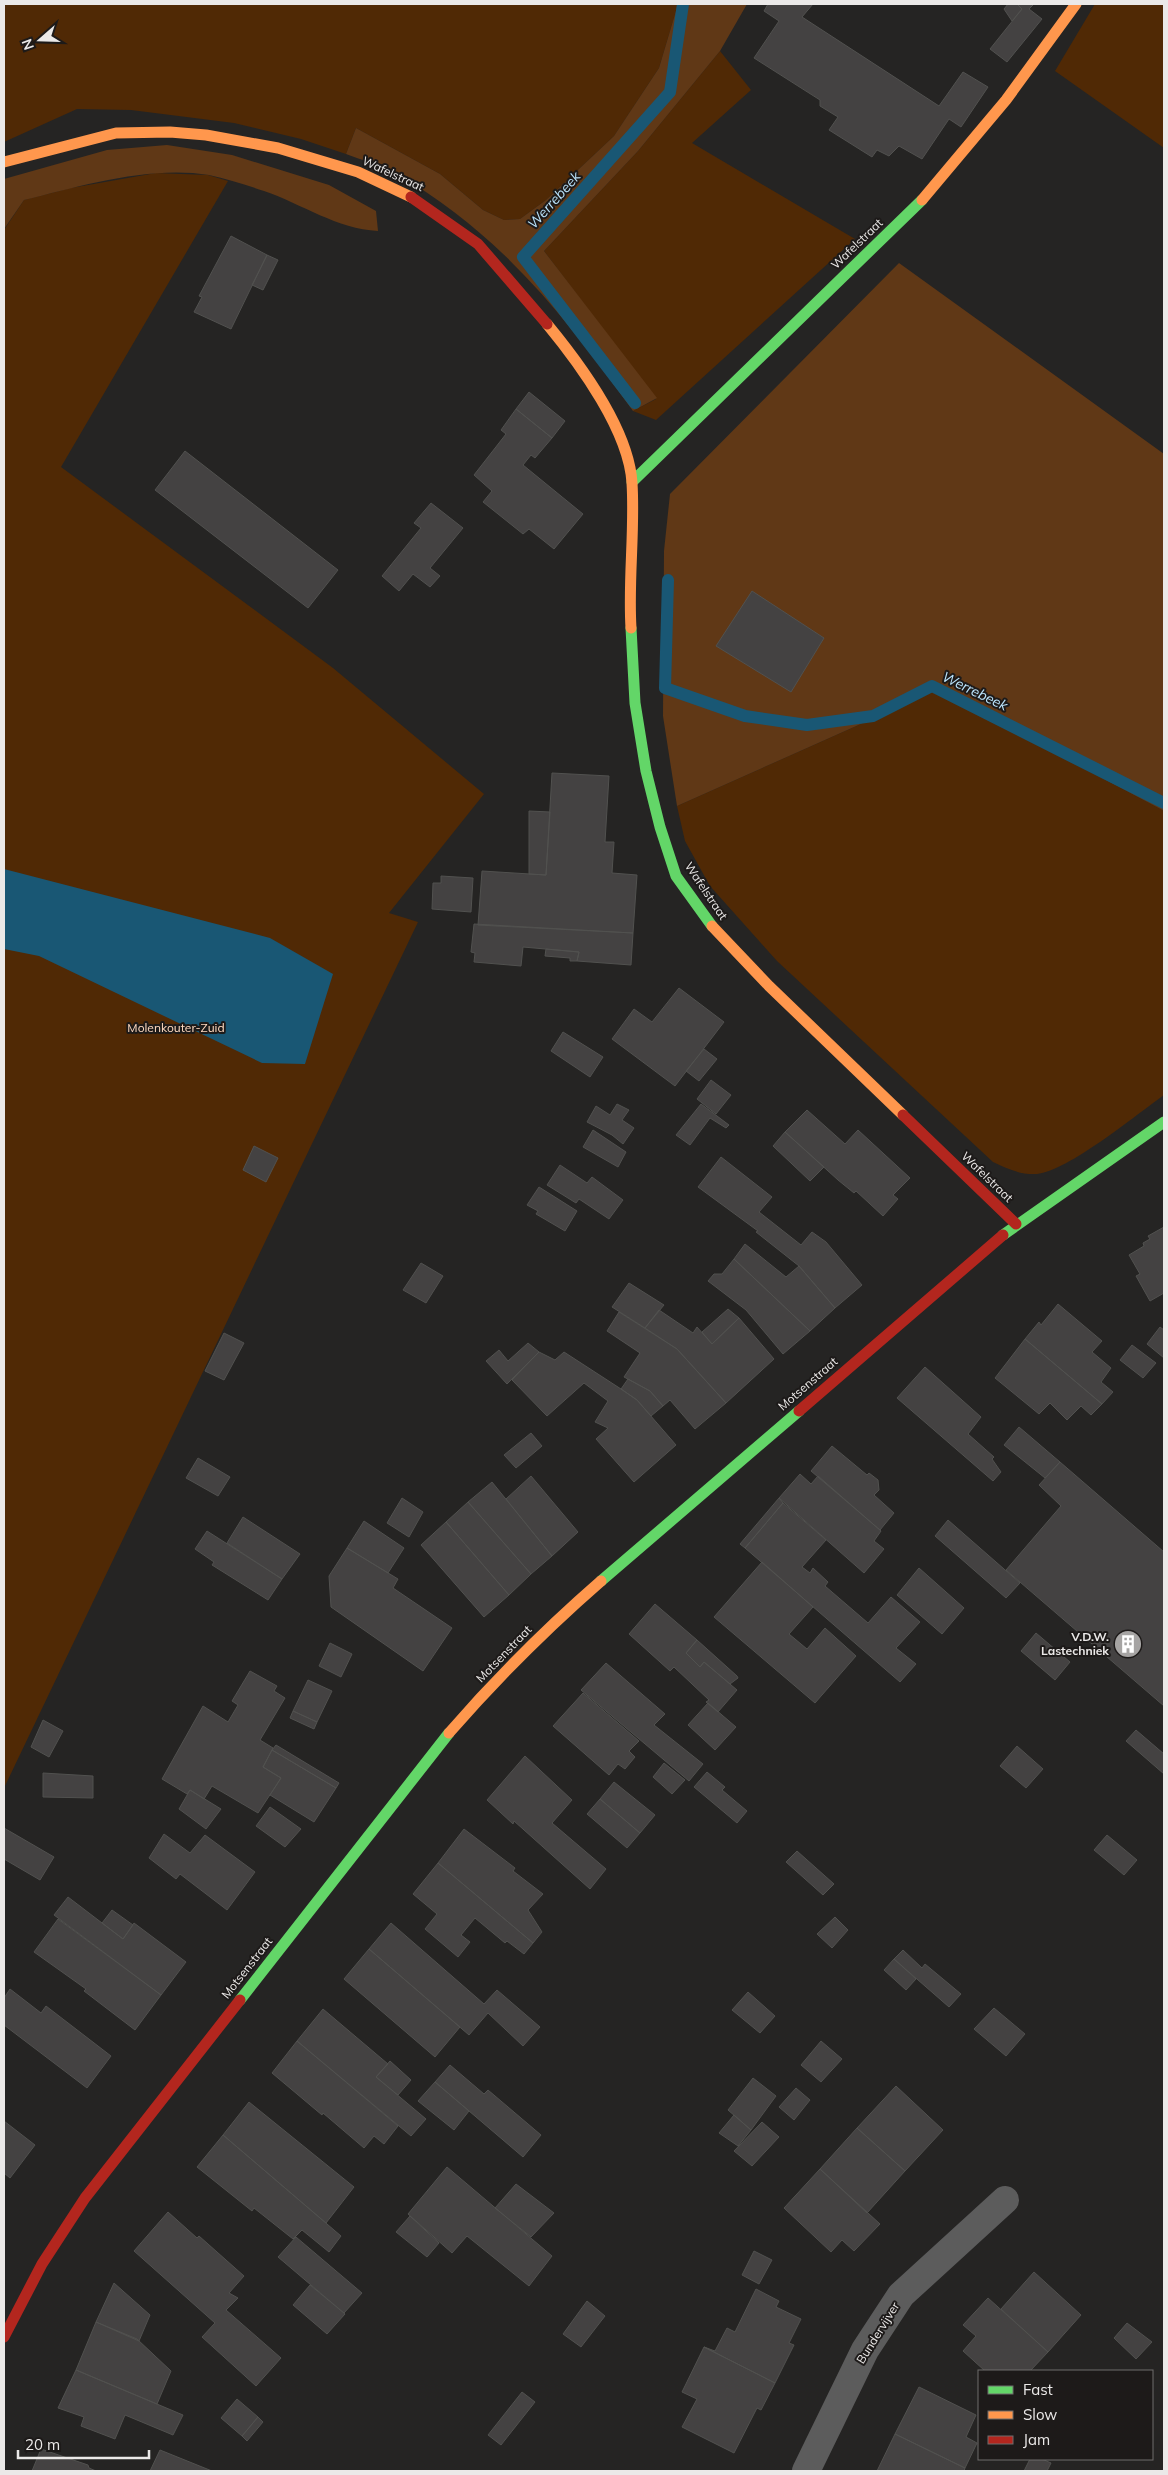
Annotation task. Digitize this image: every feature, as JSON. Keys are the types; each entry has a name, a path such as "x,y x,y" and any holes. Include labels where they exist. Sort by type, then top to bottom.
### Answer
{"street":[{"name":"Wafelstraat","path":"632,482 926,196 1006,100 1076,4"},
{"name":"Wafelstraat","path":"4,162 116,133 170,132 197,134 278,148 358,172 418,200 478,244 520,290 566,347 607,411 624,445 632,482 630,619 635,703 646,771 660,827 676,876 708,923 769,986 1016,1224"},
{"name":"Motsenstraat","path":"4,2337 42,2264 85,2198 450,1732 508,1669 570,1608 1016,1224 1164,1122"},
{"name":"Bundervijver","path":"806,2471 866,2350 902,2295 1005,2200"}],"green space":[{"path":"4,4 678,4 659,68 614,136 546,200 520,219 504,220 483,210 440,174 356,128 346,154 301,139 234,123 131,110 77,109 4,142"},
{"path":"1095,4 1164,4 1164,148 1055,71"},
{"path":"720,51 751,90 692,143 855,239 656,420 633,411 656,399 544,251 638,151"},
{"name":"Molenkouter-Zuid","path":"156,173 208,175 228,181 61,467 333,668 484,794 389,913 418,922 4,1788 4,230 24,200 71,188"},
{"path":"937,690 1164,811 1164,1095 1083,1153 1050,1171 1037,1174 1009,1169 993,1162 777,961 710,886 685,841 677,806"}],"shaded area":[{"path":"678,4 747,4 720,51 638,151 544,251 657,398 633,411 555,309 528,278 498,249 467,222 433,197 395,173 346,154 356,128 440,174 483,210 504,220 520,219 546,200 614,136 659,68"},
{"path":"167,145 232,155 329,185 376,211 378,231 348,226 278,196 243,184 209,175 187,173 164,173 116,178 24,200 4,229 4,179 107,150"},
{"path":"899,263 1164,454 1164,811 937,690 677,806 663,716 664,551 670,494"}],"water":[{"path":"4,869 270,938 333,974 305,1064 262,1063 39,956 4,949"}],"building":[{"path":"768,4 813,4 802,17 939,106 963,72 988,87 961,127 949,119 922,159 899,146 889,156 877,150 872,157 829,130 838,117 820,106 820,100 754,58 779,21 764,11"},
{"path":"1008,4 1017,4 1022,9 1012,21 1004,9"},
{"path":"1017,4 1034,4 1029,9 1042,19 1007,62 990,49 1022,9"},
{"path":"231,236 267,255 231,329 194,312 202,297 199,296"},
{"path":"267,255 278,260 263,290 252,285"},
{"path":"529,392 565,421 552,438 516,409"},
{"path":"516,409 552,438 535,458 531,455 523,465 583,514 554,549 529,529 523,534 483,502 492,491 474,475 506,434 501,430"},
{"path":"185,451 338,570 308,608 155,490"},
{"path":"431,503 463,528 430,568 440,576 430,587 413,574 399,591 382,576 421,528 414,523"},
{"path":"752,591 824,638 791,692 716,646"},
{"path":"552,773 609,776 605,842 614,842 612,873 637,875 633,933 478,925 482,871 546,875"},
{"path":"529,811 550,812 546,875 529,874"},
{"path":"441,876 473,878 471,912 432,909 433,883 441,883"},
{"path":"474,924 633,933 631,965 577,961 579,952 523,947 521,966 474,962 475,953 471,952"},
{"path":"546,949 579,952 577,961 570,961 570,958 545,956"},
{"path":"679,988 724,1022 675,1086 612,1039 634,1009 652,1022"},
{"path":"563,1032 603,1057 590,1077 551,1051"},
{"path":"704,1049 717,1059 699,1081 686,1071"},
{"path":"711,1080 731,1095 716,1114 697,1099"},
{"path":"617,1104 629,1110 622,1120 634,1128 623,1144 612,1135 587,1122 596,1106 610,1115"},
{"path":"701,1104 729,1125 726,1128 710,1118 690,1145 676,1135"},
{"path":"807,1110 845,1144 858,1130 910,1178 893,1195 898,1199 883,1216 856,1191 854,1193 838,1180 785,1132"},
{"path":"593,1130 626,1152 618,1167 583,1147"},
{"path":"785,1132 824,1167 810,1181 773,1146"},
{"path":"254,1146 278,1158 266,1182 243,1170"},
{"path":"721,1157 772,1197 759,1212 801,1245 812,1232 826,1242 862,1285 835,1308 799,1266 756,1232 758,1231 698,1187"},
{"path":"560,1165 587,1183 592,1177 623,1200 609,1219 579,1199 576,1203 547,1185"},
{"path":"539,1187 577,1211 565,1231 536,1214 538,1211 527,1205"},
{"path":"1164,1227 1164,1293 1150,1301 1136,1276 1140,1274 1129,1255 1144,1246 1143,1243 1150,1239 1148,1236"},
{"path":"745,1244 786,1277 799,1266 835,1308 810,1331 734,1259"},
{"path":"734,1259 810,1331 783,1354 746,1310 708,1281 714,1274 722,1274"},
{"path":"421,1263 443,1276 426,1303 403,1290"},
{"path":"629,1283 664,1305 645,1328 612,1307"},
{"path":"1058,1304 1102,1341 1092,1352 1111,1368 1101,1382 1113,1392 1102,1404 1025,1339 1039,1322 1041,1325"},
{"path":"728,1309 739,1318 712,1344 702,1332"},
{"path":"659,1310 693,1333 697,1327 712,1344 739,1318 774,1359 726,1403 677,1349 645,1328"},
{"path":"619,1312 677,1349 726,1403 695,1429 670,1400 663,1406 650,1391 624,1377 640,1353 607,1331"},
{"path":"1160,1327 1164,1330 1164,1358 1147,1344"},
{"path":"224,1333 244,1343 224,1380 205,1371"},
{"path":"1025,1339 1102,1404 1091,1415 1081,1406 1067,1420 1050,1403 1039,1414 995,1378"},
{"path":"528,1343 539,1352 507,1384 486,1361 499,1350 508,1361"},
{"path":"1132,1345 1156,1363 1143,1378 1120,1360"},
{"path":"539,1352 555,1360 564,1352 621,1389 637,1400 676,1445 634,1482 596,1439 608,1428 595,1422 608,1401 584,1383 547,1416 512,1380"},
{"path":"925,1367 981,1417 968,1434 994,1457 992,1459 1001,1472 993,1481 897,1398"},
{"path":"628,1379 650,1391 663,1406 651,1416 637,1400 621,1389"},
{"path":"1019,1427 1060,1462 1045,1478 1004,1445"},
{"path":"531,1433 542,1446 516,1468 504,1455"},
{"path":"832,1446 867,1475 869,1473 878,1480 879,1490 874,1495 894,1513 880,1530 811,1471"},
{"path":"198,1458 230,1477 218,1496 186,1478"},
{"name":"V.D.W. Lastechniek","path":"1060,1462 1164,1552 1164,1706 1006,1570 1061,1506 1039,1485"},
{"path":"800,1474 811,1484 818,1476 881,1531 874,1541 884,1549 864,1573 779,1498"},
{"path":"531,1476 578,1532 552,1556 506,1499"},
{"path":"492,1482 552,1556 531,1574 468,1502"},
{"path":"402,1498 423,1512 409,1537 387,1523"},
{"path":"779,1498 783,1503 745,1548 740,1544"},
{"path":"468,1502 531,1574 509,1595 446,1522"},
{"path":"783,1503 826,1540 802,1567 810,1573 813,1568 828,1582 825,1586 868,1623 891,1597 920,1622 896,1648 916,1664 900,1682 745,1548"},
{"path":"243,1517 300,1554 282,1579 227,1543"},
{"path":"948,1520 1020,1583 1006,1598 935,1536"},
{"path":"364,1521 404,1548 388,1573 347,1548"},
{"path":"446,1522 509,1595 484,1617 421,1545"},
{"path":"207,1531 282,1579 268,1600 212,1565 214,1562 195,1549"},
{"path":"347,1548 398,1579 393,1588 452,1628 423,1671 331,1607 329,1576"},
{"path":"762,1562 813,1607 789,1634 807,1649 825,1628 856,1656 815,1703 714,1617"},
{"path":"919,1568 964,1608 942,1634 897,1595"},
{"path":"655,1604 697,1640 686,1653 700,1667 704,1662 737,1690 718,1712 706,1702 709,1700 674,1667 670,1671 629,1634"},
{"path":"1036,1633 1070,1662 1055,1680 1021,1651"},
{"path":"697,1640 738,1678 730,1684 704,1662 700,1667 686,1653"},
{"path":"330,1643 352,1654 341,1677 319,1666"},
{"path":"606,1663 665,1714 654,1725 703,1764 689,1781 581,1690"},
{"path":"250,1671 277,1686 274,1691 285,1698 260,1740 273,1748 263,1767 281,1778 258,1813 212,1786 204,1799 190,1790 187,1794 162,1779 203,1706 228,1722 238,1705 232,1701"},
{"path":"308,1680 332,1691 317,1722 293,1711"},
{"path":"583,1693 639,1741 629,1751 635,1757 625,1769 618,1764 609,1775 553,1726"},
{"path":"708,1703 736,1727 715,1750 688,1725"},
{"path":"293,1711 317,1722 314,1729 290,1718"},
{"path":"43,1720 63,1731 49,1757 31,1747"},
{"path":"1136,1730 1164,1754 1164,1774 1126,1741"},
{"path":"276,1745 339,1783 336,1788 272,1750"},
{"path":"1017,1746 1043,1769 1026,1788 1000,1766"},
{"path":"272,1750 336,1788 314,1822 270,1795 281,1778 263,1767"},
{"path":"525,1756 572,1800 552,1823 606,1869 590,1889 514,1821 513,1824 487,1800"},
{"path":"664,1763 685,1780 672,1794 653,1777"},
{"path":"707,1772 725,1787 722,1790 747,1811 737,1823 694,1787"},
{"path":"43,1773 93,1776 93,1798 43,1797"},
{"path":"614,1782 655,1815 640,1833 600,1799"},
{"path":"190,1790 221,1809 206,1829 179,1809"},
{"path":"600,1799 640,1833 627,1848 587,1814"},
{"path":"270,1807 301,1829 285,1847 256,1826"},
{"path":"4,1828 54,1857 40,1880 4,1859"},
{"path":"464,1829 515,1868 513,1871 543,1894 528,1910 542,1932 533,1943 438,1863"},
{"path":"164,1834 190,1853 205,1835 255,1872 227,1910 180,1874 176,1879 149,1858"},
{"path":"1107,1835 1137,1860 1124,1875 1094,1850"},
{"path":"797,1851 834,1884 823,1895 786,1862"},
{"path":"438,1863 533,1943 524,1954 507,1941 505,1943 475,1918 461,1935 470,1942 458,1957 425,1929 437,1914 413,1894"},
{"path":"68,1897 123,1939 134,1923 186,1962 161,1995 54,1915"},
{"path":"112,1910 133,1925 123,1939 102,1923"},
{"path":"835,1917 848,1930 832,1948 817,1934"},
{"path":"58,1919 161,1995 135,2030 84,1991 86,1989 34,1952"},
{"path":"391,1923 484,2004 497,1990 540,2027 523,2046 488,2013 469,2035 369,1949"},
{"path":"369,1949 460,2027 435,2057 344,1979"},
{"path":"903,1950 922,1968 925,1964 961,1994 949,2007 894,1959"},
{"path":"894,1959 916,1979 906,1990 884,1970"},
{"path":"10,1989 41,2013 46,2006 111,2056 87,2088 4,2025 4,1998"},
{"path":"748,1992 775,2016 760,2033 732,2010"},
{"path":"994,2008 1025,2034 1006,2056 974,2029"},
{"path":"323,2009 388,2064 376,2077 426,2119 411,2136 297,2041"},
{"path":"297,2041 398,2126 384,2144 374,2136 364,2148 272,2073"},
{"path":"821,2041 842,2059 821,2082 801,2065"},
{"path":"390,2061 411,2080 398,2095 376,2077"},
{"path":"450,2065 484,2094 488,2090 541,2135 523,2157 435,2082"},
{"path":"753,2078 776,2096 751,2130 728,2110"},
{"path":"435,2082 469,2111 454,2130 418,2101"},
{"path":"896,2086 943,2130 905,2171 857,2128"},
{"path":"796,2088 810,2100 794,2120 779,2107"},
{"path":"249,2102 354,2187 326,2223 223,2135"},
{"path":"734,2115 751,2130 738,2146 719,2133"},
{"path":"4,2121 35,2145 10,2178 4,2173"},
{"path":"762,2122 779,2137 752,2166 734,2151"},
{"path":"857,2128 905,2171 867,2213 820,2169"},
{"path":"223,2135 341,2236 329,2252 302,2230 293,2239 254,2208 252,2211 197,2167"},
{"path":"447,2167 552,2256 529,2286 467,2236 452,2253 408,2214"},
{"path":"820,2169 880,2224 854,2251 842,2240 831,2252 784,2208"},
{"path":"516,2184 554,2213 531,2237 495,2208"},
{"path":"168,2212 197,2238 199,2236 244,2276 229,2293 238,2298 226,2310 281,2358 256,2386 202,2337 215,2323 134,2251"},
{"path":"410,2216 439,2243 427,2257 396,2232"},
{"path":"296,2237 362,2293 344,2313 278,2257"},
{"path":"754,2251 772,2260 759,2284 742,2275"},
{"path":"1034,2272 1081,2315 1048,2352 1001,2309"},
{"path":"114,2283 150,2315 139,2341 96,2322"},
{"path":"310,2285 345,2314 327,2334 293,2305"},
{"path":"756,2289 779,2301 776,2307 801,2319 789,2343 794,2345 775,2383 704,2347 715,2351 727,2328 735,2332"},
{"path":"988,2298 1048,2352 1031,2370 984,2370 963,2351 976,2336 963,2325"},
{"path":"587,2301 605,2316 581,2347 563,2334"},
{"path":"96,2322 137,2339 171,2371 157,2404 76,2370"},
{"path":"1127,2323 1152,2342 1136,2359 1114,2338"},
{"path":"704,2347 775,2383 761,2410 757,2408 734,2453 682,2427 697,2399 682,2392"},
{"path":"76,2370 183,2415 173,2435 125,2415 115,2439 81,2426 84,2417 58,2408"},
{"path":"919,2387 976,2415 966,2437 977,2443 965,2468 895,2434"},
{"path":"522,2392 535,2402 501,2445 488,2435"},
{"path":"237,2399 258,2417 242,2436 221,2418"},
{"path":"258,2417 263,2422 247,2441 242,2436"},
{"path":"895,2434 965,2468 964,2471 877,2471"},
{"path":"41,2449 88,2465 89,2468 96,2471 32,2471"},
{"path":"160,2450 212,2471 150,2471"},
{"path":"1030,2460 1044,2460 1051,2463 1047,2471 1024,2471"}],"waterway":[{"name":"Werrebeek","path":"635,403 523,257 670,92 683,4"},
{"name":"Werrebeek","path":"668,580 665,688 745,716 807,725 873,716 932,686 1164,803"}],"traffic: fast":[{"path":"632,482 922,200"},
{"path":"631,628 635,703 646,771 660,827 676,876 712,926"},
{"path":"1003,1235 1164,1122"},
{"path":"601,1581 799,1411"},
{"path":"240,2000 449,1733"}],"traffic: slow":[{"path":"922,200 1006,100 1076,4"},
{"path":"4,162 116,133 170,132 206,135 278,148 358,172 411,197"},
{"path":"547,324 574,358 601,399 622,442 629,463 633,501 630,592 631,628"},
{"path":"712,926 769,986 903,1115"},
{"path":"449,1733 522,1654 601,1581"}],"traffic: jam":[{"path":"411,197 478,244 547,324"},
{"path":"903,1115 1016,1224"},
{"path":"799,1411 1003,1235"},
{"path":"4,2337 42,2264 85,2198 240,2000"}],"place":[{"name":"V.D.W. Lastechniek","path":"1128,1644"}]}
